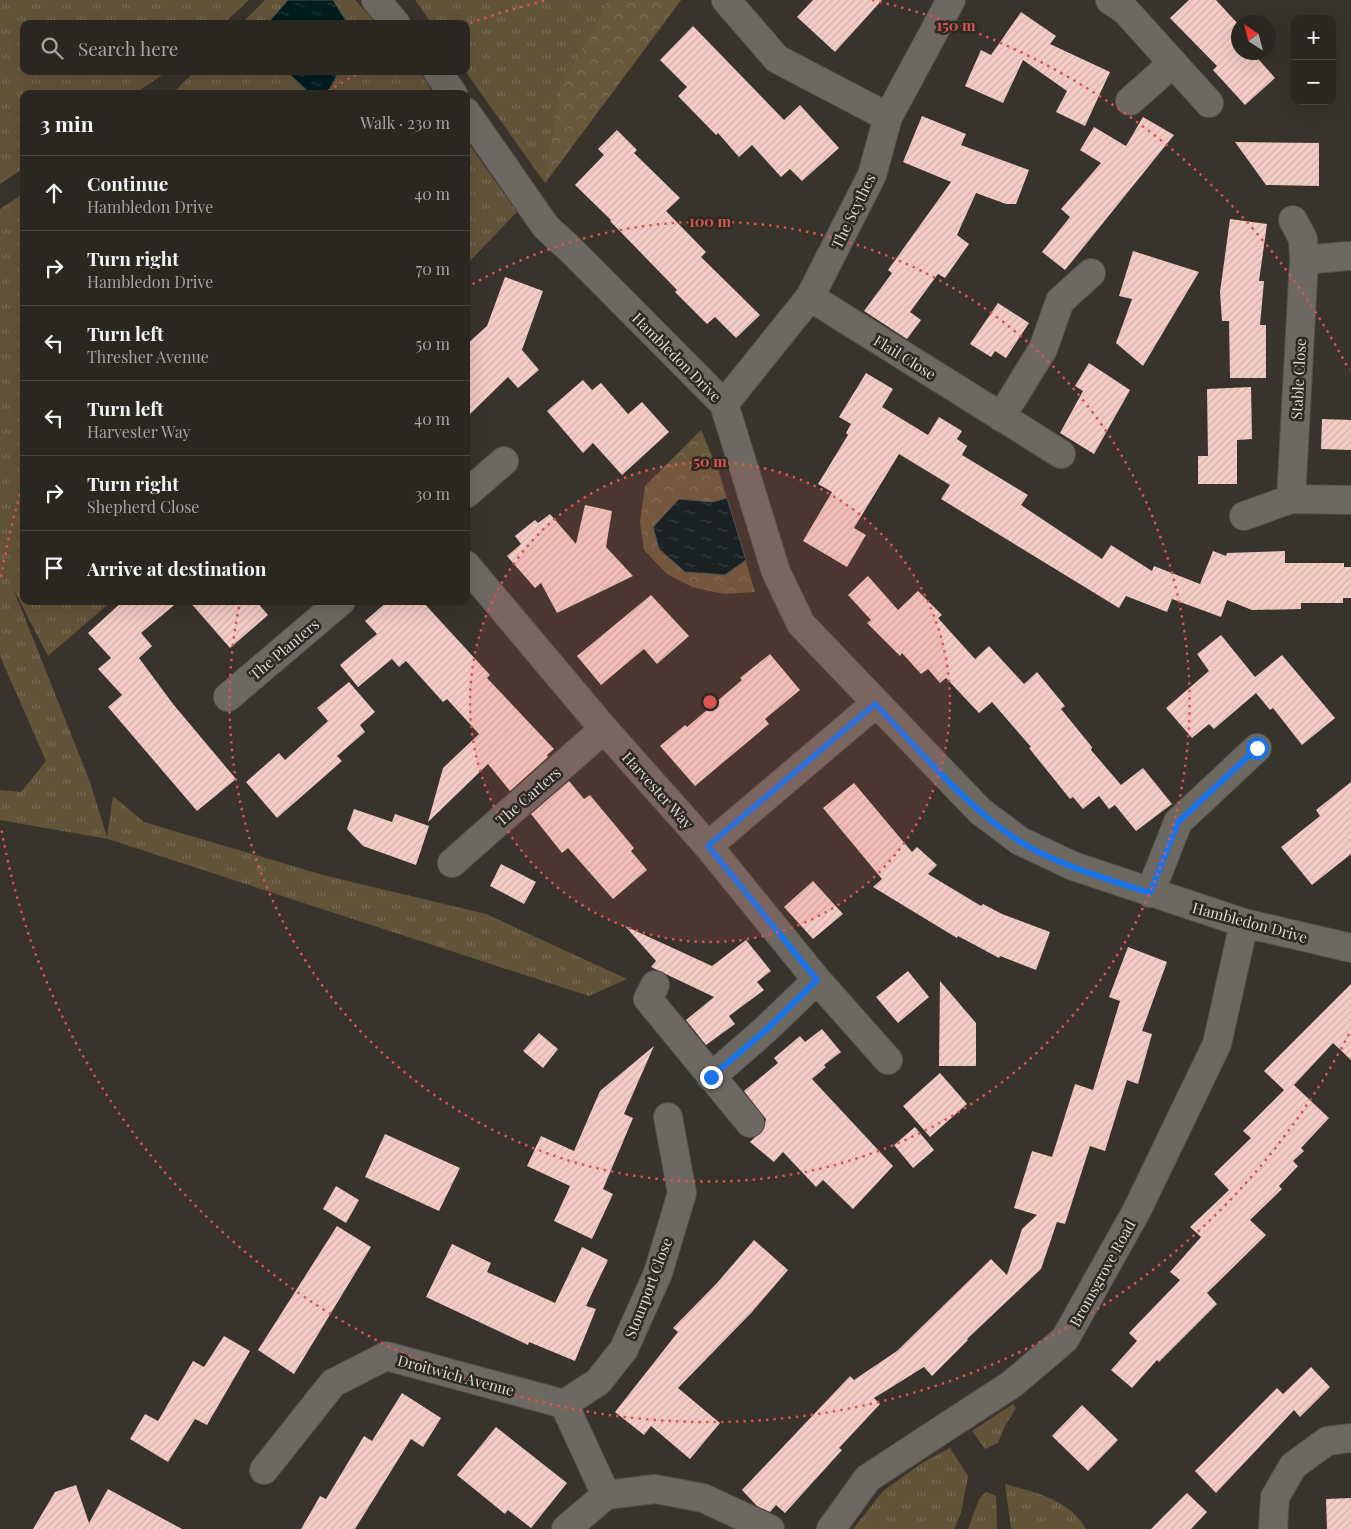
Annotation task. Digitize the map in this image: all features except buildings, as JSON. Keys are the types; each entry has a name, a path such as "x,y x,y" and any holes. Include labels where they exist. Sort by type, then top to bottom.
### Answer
{"street":[{"path":"376,0 393,20"},
{"path":"726,0 777,58 888,117"},
{"name":"The Scythes","path":"724,404 810,297 872,175 888,117 951,0"},
{"path":"1110,0 1126,11 1209,103"},
{"path":"1130,101 1173,63"},
{"path":"440,75 450,90"},
{"name":"Hambledon Drive","path":"470,118 546,227 572,250 724,404 776,572 801,624 875,704 980,811 1020,841 1073,866 1244,923 1351,948"},
{"name":"Stable Close","path":"1291,499 1304,260 1303,239 1293,220"},
{"path":"1304,260 1348,256"},
{"path":"1001,417 1043,349 1060,301 1091,273"},
{"name":"Flail Close","path":"810,297 1061,454"},
{"path":"470,491 504,461"},
{"path":"1244,516 1291,499 1351,500"},
{"name":"Harvester Way","path":"470,570 604,729 708,846 817,980 888,1060"},
{"name":"The Planters","path":"228,697 336,605"},
{"path":"708,846 875,704"},
{"name":"The Carters","path":"452,863 604,729"},
{"path":"1150,893 1178,822 1257,748"},
{"name":"Bromsgrove Road","path":"831,1529 868,1478 1012,1384 1065,1339 1137,1210 1217,1044 1244,923"},
{"path":"711,1077 766,1030 817,980"},
{"path":"655,984 648,999 750,1123"},
{"name":"Stourport Close","path":"564,1404 598,1382 624,1349 658,1272 682,1193 668,1117"},
{"name":"Droitwich Avenue","path":"264,1470 333,1383 386,1356 564,1404"},
{"path":"564,1404 606,1495"},
{"path":"1273,1529 1275,1496 1293,1466 1326,1441 1351,1438"},
{"path":"566,1529 606,1495 654,1489 703,1498 770,1529"}],"green space":[{"path":"0,0 249,0 227,20 20,20 20,75 162,75 140,90 20,90 20,171 0,184"},
{"path":"265,0 355,0 373,20 245,20"},
{"path":"415,0 681,0 545,183 468,75 470,75 470,20 429,20"},
{"path":"609,0 681,0 545,183 560,88"},
{"path":"191,75 422,75 431,90 176,90"},
{"path":"470,146 517,212 470,261"},
{"path":"20,196 20,602 13,588 90,782 107,837 113,796 144,822 323,875 486,914 627,979 589,996 108,839 0,820 0,790 21,792 46,761 0,656 0,209"},
{"path":"701,430 719,472 755,592 724,594 692,587 667,574 644,550 640,522 645,486"},
{"path":"22,605 107,605 48,656"},
{"path":"1013,1404 1016,1408 1005,1426 998,1443 985,1449 972,1431"},
{"path":"950,1448 968,1476 961,1513 954,1529 853,1529 883,1491 922,1463"},
{"path":"1005,1484 1040,1494 1061,1504 1079,1519 1086,1529 1011,1529"},
{"path":"986,1492 996,1496 997,1529 968,1529 979,1499"}],"water":[{"path":"288,0 333,0 346,20 270,20"},
{"path":"290,75 337,75 329,90 307,90"},
{"path":"727,498 746,560 725,575 685,572 659,549 653,527 679,499 712,502"}],"route":[{"path":"711,1077 766,1030 817,980 708,846 875,704 980,811 1020,841 1073,866 1150,893 1178,822 1257,748"}]}
